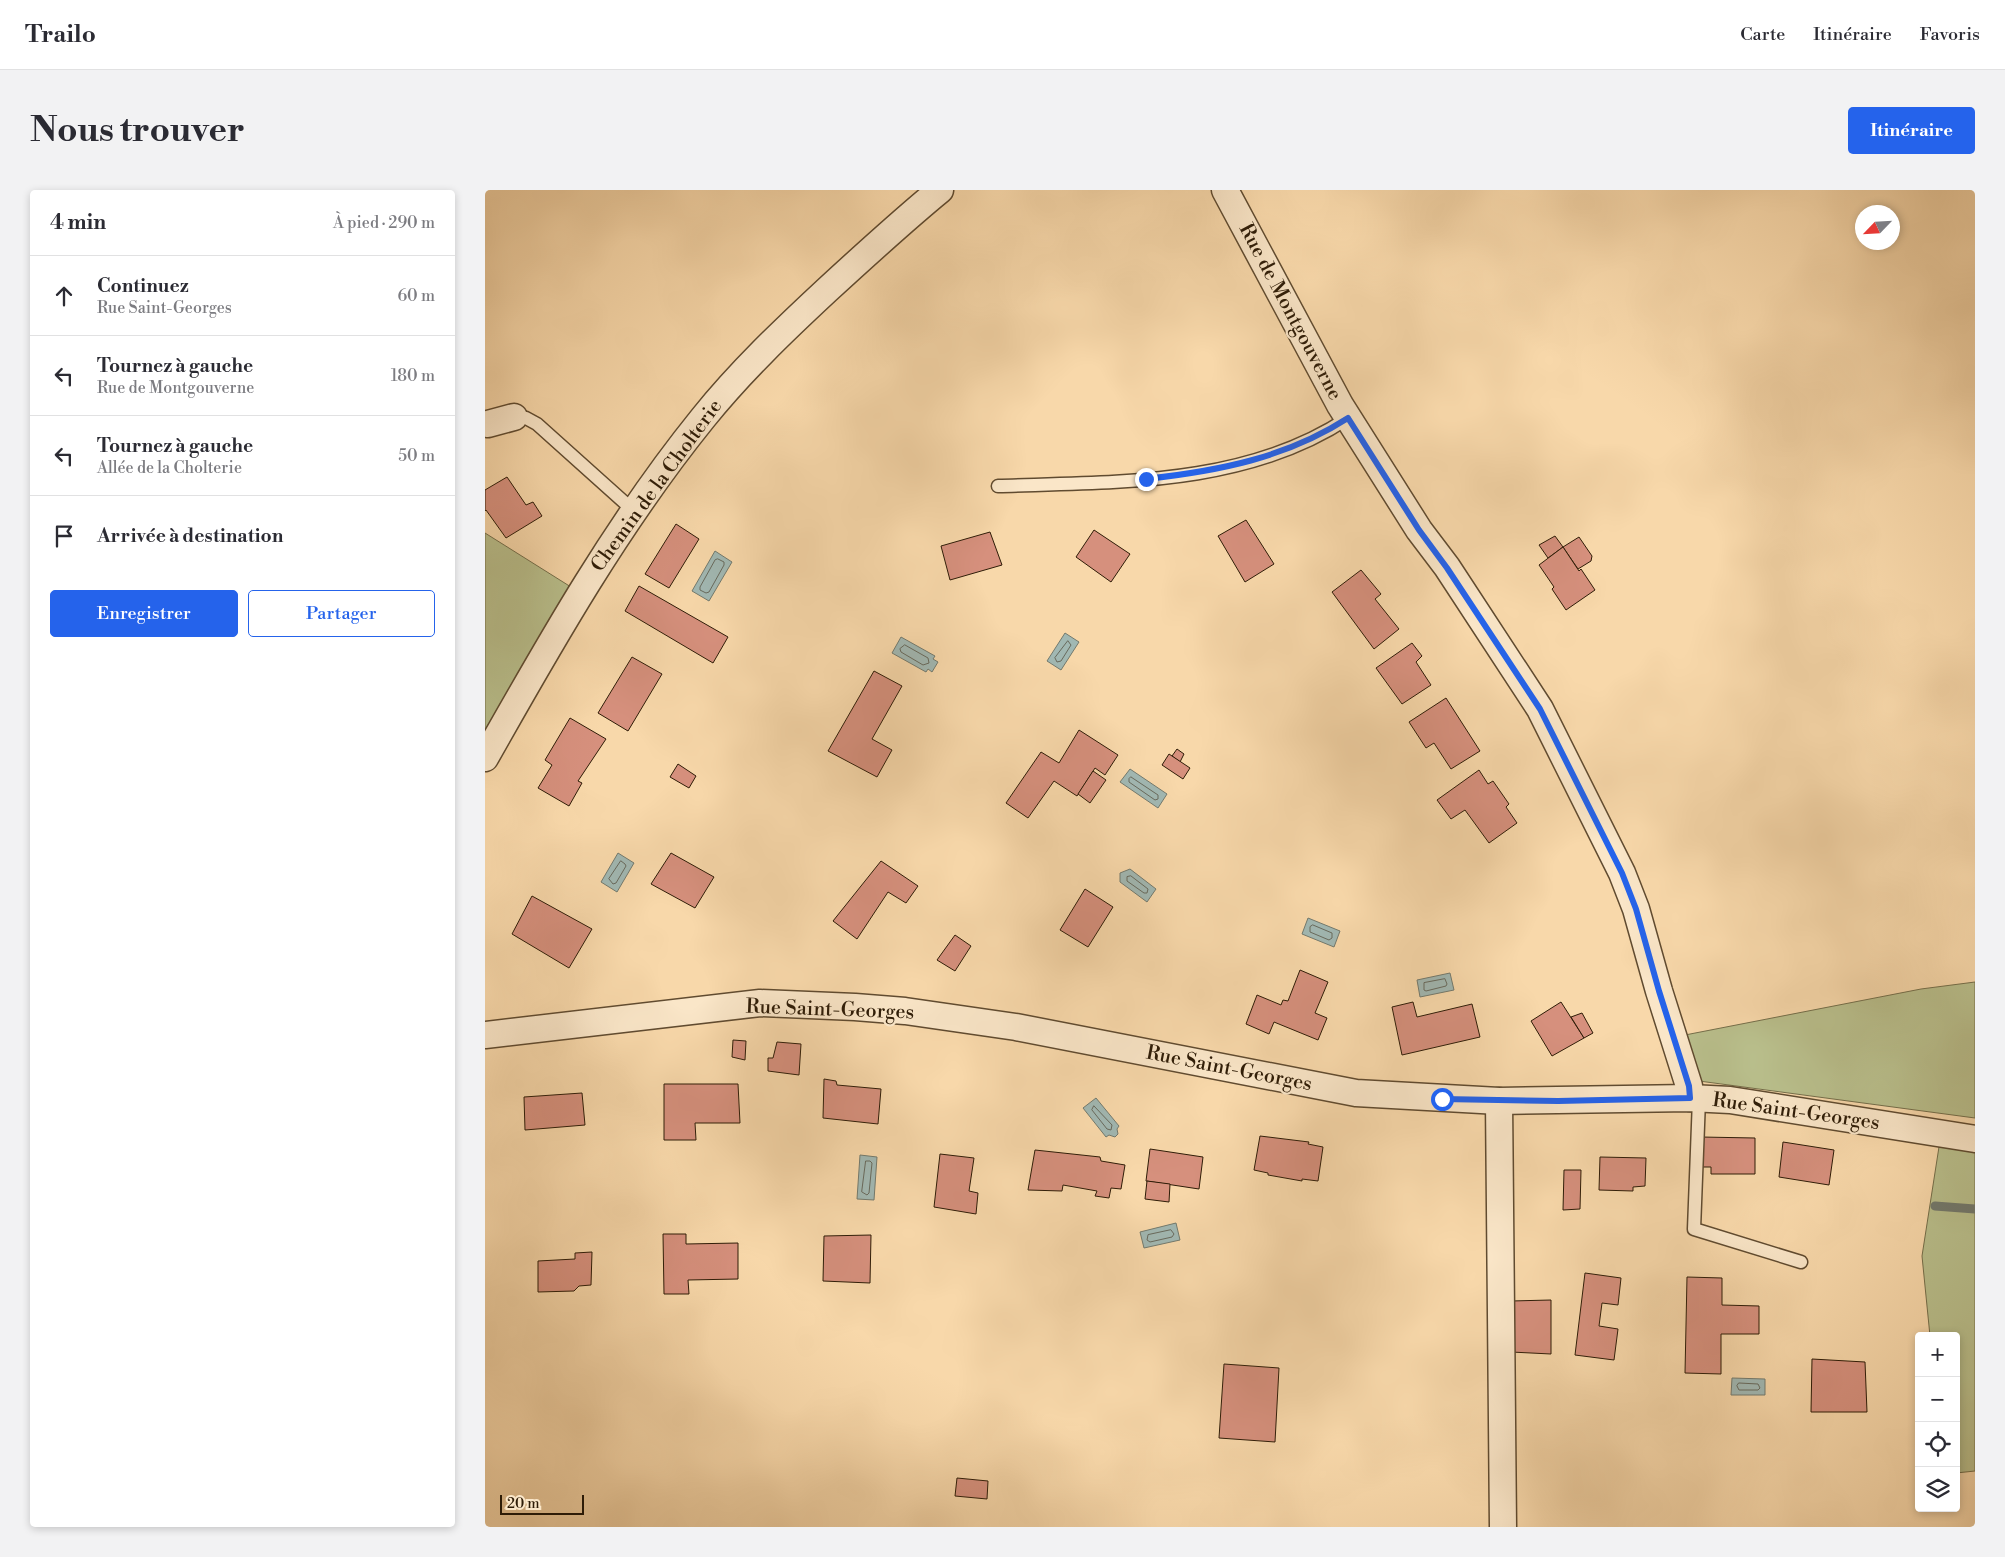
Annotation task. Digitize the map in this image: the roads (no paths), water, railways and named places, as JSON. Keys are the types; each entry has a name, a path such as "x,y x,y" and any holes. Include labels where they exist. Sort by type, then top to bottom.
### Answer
{"street":[{"name":"Chemin de la Cholterie","path":"485,758 587,582 634,511 704,417 783,330 940,190"},
{"name":"Rue de Montgouverne","path":"1225,190 1348,418 1419,530 1447,568 1540,709 1622,873 1636,909 1659,991 1689,1086 1695,1098"},
{"path":"488,424 514,417"},
{"name":"Rue Saint-Georges","path":"485,1035 760,1003 855,1007 905,1011 1016,1027 1356,1093 1499,1101 1695,1098 1761,1104 1975,1139"},
{"path":"1499,1101 1503,1527"}],"lane":[{"path":"514,417 526,418 537,424 634,511"},
{"path":"998,486 1083,483 1191,474 1279,453 1314,437 1348,418"},
{"path":"1695,1098 1694,1230 1801,1262"}],"water":[{"path":"715,551 732,562 709,601 692,591"},
{"path":"1065,633 1079,642 1061,670 1047,661"},
{"path":"901,637 935,656 933,659 938,662 932,672 928,669 926,672 892,653"},
{"path":"1130,769 1167,794 1158,808 1120,782"},
{"path":"618,853 634,863 617,892 601,882"},
{"path":"1130,869 1156,889 1147,902 1120,882 1120,873"},
{"path":"1308,918 1340,931 1334,947 1302,934"},
{"path":"1450,973 1454,990 1420,997 1417,980"},
{"path":"1096,1098 1119,1126 1117,1129 1118,1134 1115,1137 1109,1135 1106,1137 1083,1108"},
{"path":"860,1155 877,1157 874,1200 857,1199"},
{"path":"1176,1223 1180,1240 1144,1248 1140,1232"},
{"path":"1732,1378 1765,1379 1765,1395 1731,1395"}],"waterway":[{"path":"1935,1206 1975,1209"}]}
